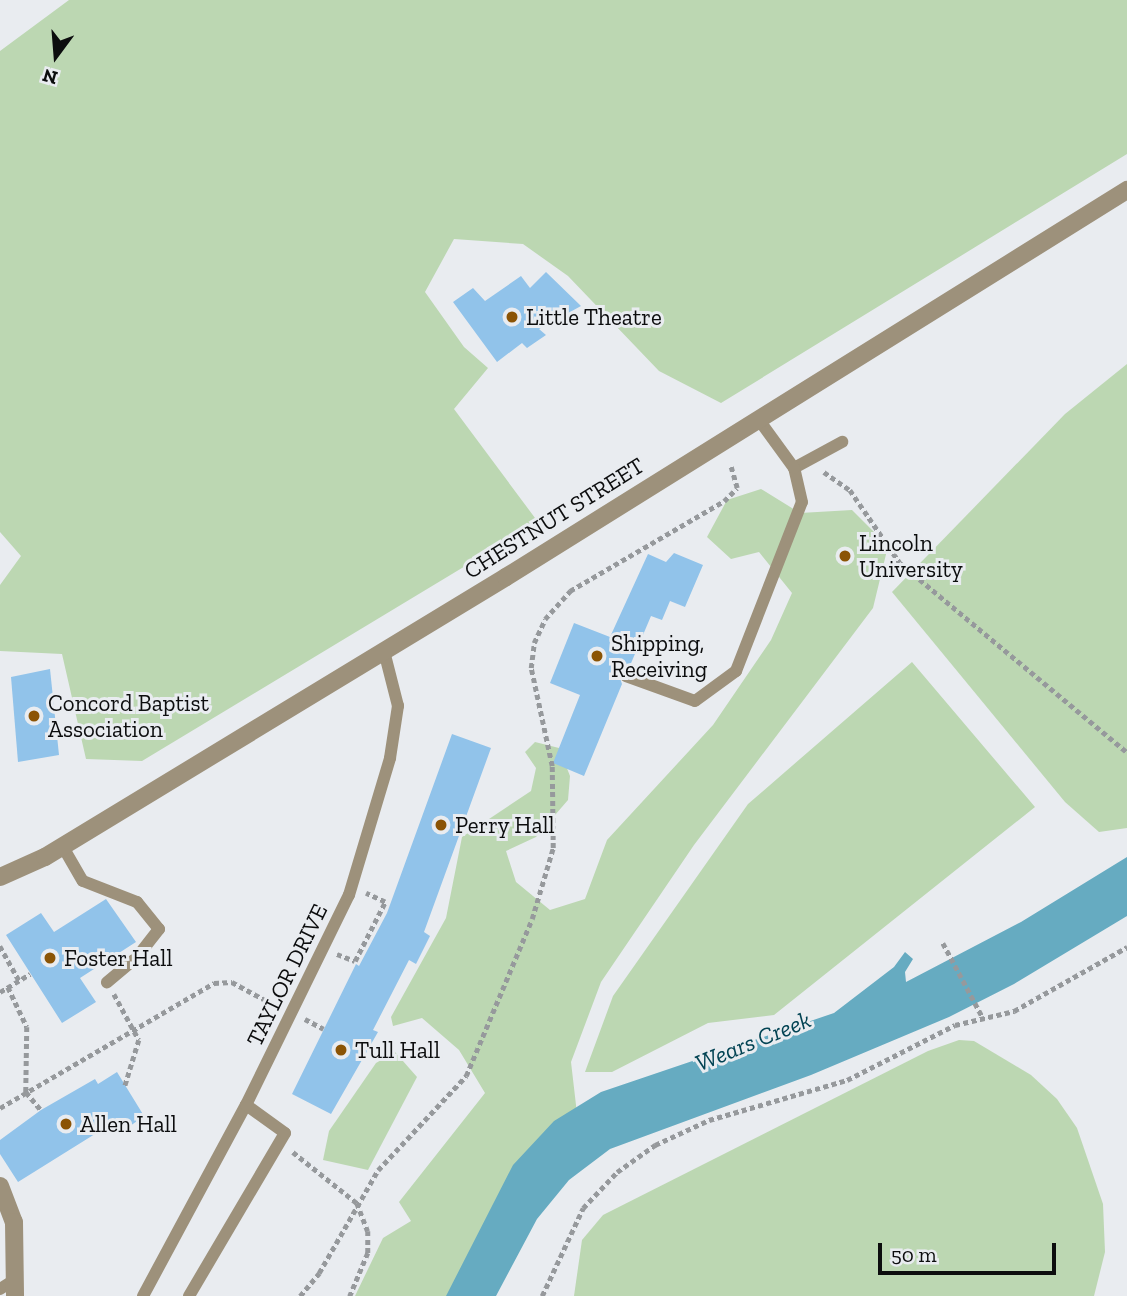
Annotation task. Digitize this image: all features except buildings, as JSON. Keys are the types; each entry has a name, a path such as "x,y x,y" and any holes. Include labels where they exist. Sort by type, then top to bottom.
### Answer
{"street":[{"name":"CHESTNUT STREET","path":"0,877 63,847 759,420 1127,190"},
{"path":"0,1186 15,1222 10,1288"}],"lane":[{"path":"626,676 695,701 736,671 800,513 801,489 794,468 759,420"},
{"path":"794,468 842,442"},
{"name":"TAYLOR DRIVE","path":"143,1296 246,1105 349,895 390,758 398,706 384,651"},
{"path":"63,847 83,881 137,902 159,929 136,958 107,982"},
{"path":"189,1296 285,1133 246,1105"}],"path":[{"path":"809,461 850,490 900,563 1127,752"},
{"path":"300,1296 319,1273 357,1203 393,1149 441,1107 466,1076 532,919 553,848 552,766 531,668 534,643 545,619 570,591 724,501 737,488 731,467"},
{"path":"943,943 983,1018"},
{"path":"0,946 19,980"},
{"path":"542,1296 583,1208 635,1158 709,1120 847,1080 928,1037 983,1018 1014,1011 1127,947"},
{"path":"0,992 30,974"},
{"path":"107,982 139,1040 125,1086"},
{"path":"0,1108 214,983 232,982 292,1012"},
{"path":"8,987 27,1027 26,1093 41,1110"},
{"path":"280,1143 357,1203 368,1231 368,1253 349,1296"}],"green space":[{"path":"69,0 1127,0 1127,154 721,403 659,371 568,276 523,244 454,239 425,292 464,347 488,368 454,409 538,522 142,761 86,759 62,654 0,651 0,585 21,556 0,532 0,51"},
{"path":"1127,364 1127,828 1099,832 1065,802 892,592 1065,414"},
{"path":"761,489 800,513 852,510 888,546 873,608 694,845 601,982 571,1062 581,1148 479,1296 355,1296 383,1238 411,1221 399,1202 485,1093 459,1050 422,1018 393,1026 391,1017 446,918 462,837 531,791 536,768 525,752 535,742 559,748 570,776 568,800 536,837 506,851 516,882 550,910 585,899 607,840 713,725 771,640 792,593 759,552 731,559 707,537 727,500"},
{"path":"912,662 1035,807 774,1015 708,1023 612,1072 585,1072 613,996 748,804"},
{"path":"959,1040 974,1041 1031,1075 1057,1099 1077,1128 1103,1204 1105,1252 1094,1296 574,1296 582,1240 603,1215 928,1051"},
{"path":"395,1052 417,1077 368,1170 323,1160 329,1131 376,1063"}],"water":[{"name":"Wears Creek","path":"1127,857 1127,916 1014,984 949,1017 811,1075 610,1149 569,1180 537,1219 496,1296 446,1296 513,1165 554,1121 601,1092 834,1013 894,967 905,952 913,959 905,972 906,982 1021,922"}],"place":[{"name":"Little Theatre","path":"512,317"},
{"name":"Lincoln University","path":"845,556"},
{"name":"Shipping, Receiving","path":"597,656"},
{"name":"Concord Baptist Association","path":"34,716"},
{"name":"Perry Hall","path":"441,825"},
{"name":"Foster Hall","path":"50,958"},
{"name":"Tull Hall","path":"341,1050"},
{"name":"Allen Hall","path":"66,1124"}]}
